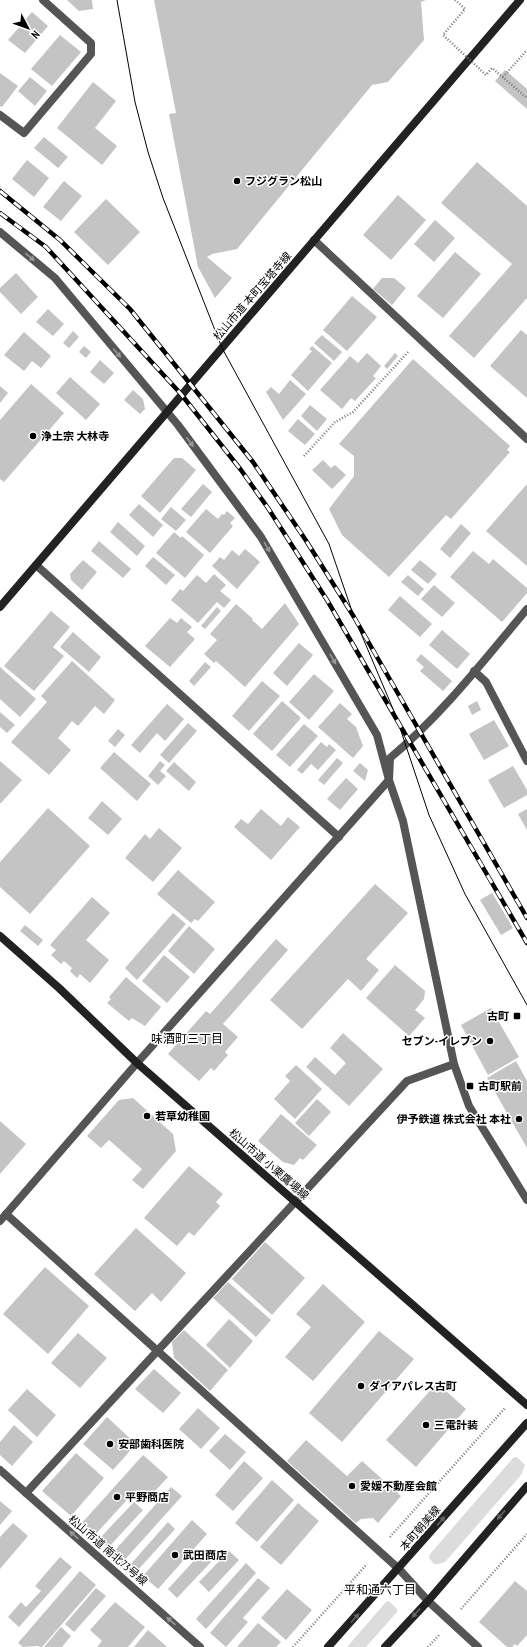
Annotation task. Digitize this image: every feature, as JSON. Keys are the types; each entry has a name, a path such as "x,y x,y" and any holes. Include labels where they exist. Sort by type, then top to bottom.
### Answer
{"street":[{"path":"0,115 24,133 91,54 91,43 43,0"},
{"name":"松山市道 本町宝塔寺線","path":"0,607 520,0"},
{"path":"0,232 55,278 167,411 261,537 378,735 389,780 403,821 454,1064 469,1106 527,1200"},
{"path":"314,240 527,439"},
{"path":"36,565 339,837"},
{"path":"0,1221 137,1063 389,780 390,758 420,732 527,609"},
{"path":"474,671 486,682 527,761"},
{"name":"松山市道 小栗鷹場線","path":"0,936 59,988 137,1063 527,1405"},
{"path":"26,1493 294,1201 407,1081 454,1064"},
{"path":"6,1214 399,1569 428,1601 478,1647"},
{"name":"本町朝美線","path":"328,1647 527,1424"},
{"name":"松山市道 南北73号線","path":"0,1470 200,1647"},
{"path":"385,1647 428,1601 527,1486"}],"path":[{"path":"455,0 465,9 443,35 486,75 492,68 527,98"},
{"path":"503,77 527,50"},
{"path":"304,456 335,422 353,412 420,339"},
{"path":"293,1647 516,1395"},
{"path":"428,1647 527,1534"}],"shaded area":[{"path":"517,1457 525,1465 521,1475 445,1562 434,1564 429,1558 430,1554 513,1458"},
{"path":"389,1601 397,1609 397,1612 366,1647 347,1647 386,1602"}],"building":[{"path":"67,0 92,0 93,9 79,11"},
{"name":"フジグラン松山","path":"154,0 426,0 421,2 424,40 388,82 372,85 237,249 212,254 207,257 232,278 215,298 198,267 169,114 176,113"},
{"path":"32,12 48,26 25,53 8,40"},
{"path":"60,35 81,52 52,86 31,69"},
{"path":"505,70 527,89 527,109 495,81"},
{"path":"0,73 18,86 2,107 0,106"},
{"path":"30,77 47,91 35,106 18,91"},
{"path":"93,82 116,101 95,128 117,146 102,165 57,128"},
{"path":"44,137 68,157 58,168 34,148"},
{"path":"27,160 49,178 34,197 12,179"},
{"path":"477,162 527,206 527,298 474,358 449,336 512,264 441,203"},
{"path":"64,181 82,196 61,221 43,207"},
{"path":"398,195 426,220 391,260 363,235"},
{"path":"106,199 140,232 108,265 74,232"},
{"path":"435,220 455,238 434,262 414,244"},
{"path":"455,252 481,274 443,318 417,296"},
{"path":"16,273 38,297 21,314 0,292 0,288"},
{"path":"382,278 394,278 406,288 392,305 373,289"},
{"path":"352,296 377,317 347,351 323,330"},
{"path":"48,309 64,324 53,336 36,322"},
{"path":"521,330 527,335 527,398 490,366"},
{"path":"73,331 79,337 69,348 63,343"},
{"path":"24,332 51,356 41,368 32,361 24,371 4,355"},
{"path":"322,335 342,352 334,361 314,343"},
{"path":"84,346 91,352 86,358 79,352"},
{"path":"312,346 332,363 308,391 291,375 312,351 309,349"},
{"path":"367,353 381,366 373,376 376,378 355,401 351,398 342,409 320,390 350,356 358,363"},
{"path":"395,353 398,356 387,369 384,366"},
{"path":"413,359 510,446 507,450 510,452 451,519 446,515 389,577 342,535 329,509 354,476 354,456 339,444"},
{"path":"100,360 114,373 104,384 90,372"},
{"path":"70,377 100,404 86,420 56,393"},
{"path":"290,380 306,394 283,420 266,392 271,387 279,394"},
{"path":"31,384 64,413 4,482 0,479 0,420"},
{"path":"0,386 8,393 0,403"},
{"path":"133,390 143,399 145,409 140,414 124,400"},
{"path":"310,405 327,419 317,431 301,416"},
{"path":"298,419 315,434 305,445 288,431"},
{"path":"174,458 182,458 196,470 160,513 141,496"},
{"path":"323,460 331,468 335,465 346,475 332,489 312,470"},
{"path":"203,484 212,492 191,517 181,509"},
{"path":"527,484 527,566 486,531"},
{"path":"139,504 163,525 153,537 129,515"},
{"path":"171,507 186,520 176,531 161,519"},
{"path":"206,509 218,519 227,511 235,518 230,523 233,526 210,553 186,532"},
{"path":"118,522 145,546 137,556 110,532"},
{"path":"461,524 471,533 450,558 440,549"},
{"path":"174,532 181,538 182,536 204,555 185,578 156,553"},
{"path":"99,541 131,569 123,578 91,551"},
{"path":"245,549 260,562 237,589 212,566 220,557 224,560 232,550 239,556"},
{"path":"473,551 489,564 493,559 527,588 527,593 502,622 450,577"},
{"path":"153,557 175,575 166,585 145,566"},
{"path":"83,560 97,572 82,590 71,580 70,574"},
{"path":"420,560 437,574 428,584 411,570"},
{"path":"214,574 226,585 220,591 231,600 224,608 217,602 198,623 171,600 180,589 183,591 197,575 206,583"},
{"path":"408,575 424,589 418,596 401,582"},
{"path":"434,585 455,603 442,617 421,599"},
{"path":"400,596 432,624 420,637 388,610"},
{"path":"285,603 299,624 245,687 216,661 214,663 204,654 217,640 210,634 236,604 262,629"},
{"path":"217,607 221,611 205,629 201,626"},
{"path":"51,611 70,627 53,647 64,656 34,691 4,666"},
{"path":"170,618 177,623 181,618 192,627 187,632 195,639 170,667 145,646"},
{"path":"442,630 470,654 457,669 429,645"},
{"path":"73,632 101,657 89,672 60,647"},
{"path":"299,643 313,655 287,686 273,673"},
{"path":"421,654 452,681 443,691 420,671 424,667 416,660"},
{"path":"72,661 115,700 104,714 95,706 78,726 72,721 58,738 71,750 49,775 11,742 47,702 41,696"},
{"path":"205,662 211,667 194,686 189,681"},
{"path":"0,667 36,699 20,717 0,699"},
{"path":"314,674 334,691 309,720 289,702"},
{"path":"262,681 280,696 249,731 232,716"},
{"path":"282,701 301,718 272,751 253,734"},
{"path":"477,701 481,710 472,715 468,706"},
{"path":"340,703 352,714 347,719 356,727 363,746 353,758 318,727"},
{"path":"167,704 184,719 165,741 157,733 140,753 131,745"},
{"path":"0,712 15,725 7,733 0,727"},
{"path":"494,720 509,746 484,760 469,734"},
{"path":"188,723 197,731 169,763 160,755"},
{"path":"304,724 318,736 290,767 276,755"},
{"path":"118,729 125,735 115,747 108,741"},
{"path":"321,742 327,747 329,744 336,750 318,770 311,764 302,774 297,770"},
{"path":"114,752 151,784 137,801 100,768"},
{"path":"337,758 343,763 324,785 318,780"},
{"path":"0,761 22,780 1,803 0,803"},
{"path":"160,761 165,765 160,771 166,776 158,785 148,776"},
{"path":"174,762 196,782 189,791 166,771"},
{"path":"360,763 368,770 365,781 353,771"},
{"path":"513,766 527,790 527,795 504,808 488,780"},
{"path":"346,778 358,789 340,810 327,799"},
{"path":"102,801 122,819 108,835 88,818"},
{"path":"48,808 90,846 30,914 0,887 0,862"},
{"path":"261,809 281,826 288,817 300,827 271,860 234,827 241,819 248,824"},
{"path":"527,809 527,830 518,814"},
{"path":"159,828 182,848 153,882 125,858 145,834 150,839"},
{"path":"178,870 215,902 198,921 195,919 191,923 157,894"},
{"path":"375,884 408,913 366,959 379,970 361,991 348,979 302,1029 270,1000"},
{"path":"492,893 513,928 501,935 480,900"},
{"path":"92,897 110,913 86,940 109,960 90,983 80,974 77,978 70,971 72,968 64,961 61,964 51,955 56,950 50,945"},
{"path":"173,913 186,924 137,980 125,968"},
{"path":"25,925 43,940 38,946 20,931"},
{"path":"189,926 215,949 194,974 168,951"},
{"path":"276,939 288,950 223,1024 238,1037 225,1052 228,1055 214,1071 211,1068 199,1081 168,1054 206,1011 210,1014"},
{"path":"164,955 190,977 167,1003 142,981"},
{"path":"395,965 425,991 424,999 415,1010 425,1018 409,1036 366,998"},
{"path":"126,977 161,1007 145,1026 132,1018 129,1021 107,1003 111,999 109,997"},
{"name":"セブン-イレブン","path":"491,1008 519,1057 488,1075 461,1025"},
{"path":"343,1033 383,1069 349,1106 306,1067 315,1057 335,1075 346,1063 330,1048"},
{"name":"伊予鉄道 株式会社 本社","path":"516,1061 527,1081 527,1148 487,1078"},
{"path":"296,1065 322,1089 295,1119 274,1099 290,1081 285,1076"},
{"path":"133,1098 173,1134 176,1151 143,1189 132,1180 142,1169 109,1140 101,1148 87,1136 119,1100"},
{"path":"317,1099 331,1112 309,1136 295,1123"},
{"path":"281,1114 317,1145 303,1160 300,1158 294,1165 283,1162 258,1141"},
{"path":"0,1121 26,1144 0,1174"},
{"path":"189,1166 223,1194 216,1202 220,1206 194,1236 189,1232 177,1246 144,1218"},
{"path":"136,1228 186,1273 161,1302 152,1293 135,1311 94,1274"},
{"path":"265,1242 305,1278 272,1315 232,1279"},
{"path":"45,1267 89,1306 48,1354 3,1314"},
{"path":"228,1282 271,1320 256,1337 213,1298"},
{"path":"323,1284 365,1322 313,1381 285,1357 311,1327 296,1314"},
{"path":"229,1319 253,1341 230,1368 206,1345"},
{"path":"184,1330 228,1370 210,1391 174,1358 172,1342"},
{"name":"ダイアパレス古町","path":"379,1331 414,1359 342,1442 309,1413"},
{"path":"78,1333 107,1358 80,1388 51,1363"},
{"path":"154,1369 181,1393 163,1413 135,1389"},
{"name":"三電計装","path":"437,1383 466,1409 416,1467 386,1440"},
{"path":"27,1389 56,1415 37,1437 8,1410"},
{"path":"198,1408 220,1428 201,1449 179,1429"},
{"name":"安部歯科医院","path":"107,1417 136,1444 113,1470 83,1444"},
{"path":"14,1425 33,1442 12,1466 0,1455 0,1442"},
{"path":"225,1434 246,1452 230,1470 209,1451"},
{"name":"愛媛不動産会館","path":"306,1440 347,1476 362,1461 401,1496 378,1523 373,1518 361,1519 356,1523 287,1461"},
{"path":"76,1453 104,1478 71,1516 42,1491"},
{"name":"平野商店","path":"143,1455 168,1477 145,1502 134,1492 94,1536 81,1524"},
{"path":"244,1461 263,1478 233,1511 215,1495"},
{"path":"272,1480 294,1500 257,1542 235,1523"},
{"path":"171,1487 182,1496 121,1564 111,1555"},
{"path":"0,1501 12,1511 0,1525"},
{"path":"134,1502 143,1510 108,1548 99,1539"},
{"path":"298,1503 319,1521 281,1565 260,1547"},
{"name":"武田商店","path":"192,1520 207,1534 158,1589 143,1576"},
{"path":"168,1522 175,1529 137,1571 130,1565"},
{"path":"13,1523 28,1536 0,1569 0,1537"},
{"path":"229,1551 239,1560 209,1592 199,1582"},
{"path":"201,1553 211,1562 177,1598 168,1589"},
{"path":"60,1557 72,1567 19,1627 8,1617 21,1602 26,1607 41,1591 35,1586"},
{"path":"246,1563 256,1573 206,1629 196,1619"},
{"path":"80,1571 96,1585 42,1647 23,1647 18,1643"},
{"path":"258,1578 270,1588 243,1618 248,1622 226,1647 210,1633"},
{"path":"515,1581 527,1591 527,1635 517,1646 515,1644 512,1647 507,1647 479,1622"},
{"path":"96,1588 106,1596 74,1632 65,1624"},
{"path":"287,1589 312,1610 286,1640 261,1618"},
{"path":"115,1602 145,1627 128,1647 97,1647 102,1641 90,1630"},
{"path":"258,1623 281,1642 276,1647 237,1647"},
{"path":"61,1627 71,1636 62,1647 44,1647"},
{"path":"148,1630 167,1647 134,1647"}],"tram line":[{"path":"117,0 135,102 148,152 163,198 222,348 329,544 354,617 396,716 429,815 465,894 527,1005"}],"railway":[{"path":"0,191 60,240 130,309 253,462 305,539 354,617 527,918"},
{"path":"0,213 46,247 181,394 241,470 268,508 327,600 527,943"}],"place":[{"name":"フジグラン松山","path":"237,181"},
{"name":"浄土宗 大林寺","path":"33,436"},
{"name":"古町","path":"517,1016"},
{"name":"セブン-イレブン","path":"490,1041"},
{"name":"古町駅前","path":"470,1086"},
{"name":"若草幼稚園","path":"147,1116"},
{"name":"伊予鉄道 株式会社 本社","path":"519,1119"},
{"name":"ダイアパレス古町","path":"361,1386"},
{"name":"三電計装","path":"426,1425"},
{"name":"安部歯科医院","path":"110,1444"},
{"name":"愛媛不動産会館","path":"352,1486"},
{"name":"平野商店","path":"117,1497"},
{"name":"武田商店","path":"175,1555"}],"district":[{"name":"味酒町三丁目","path":"187,1038"},
{"name":"平和通六丁目","path":"380,1589"}]}
